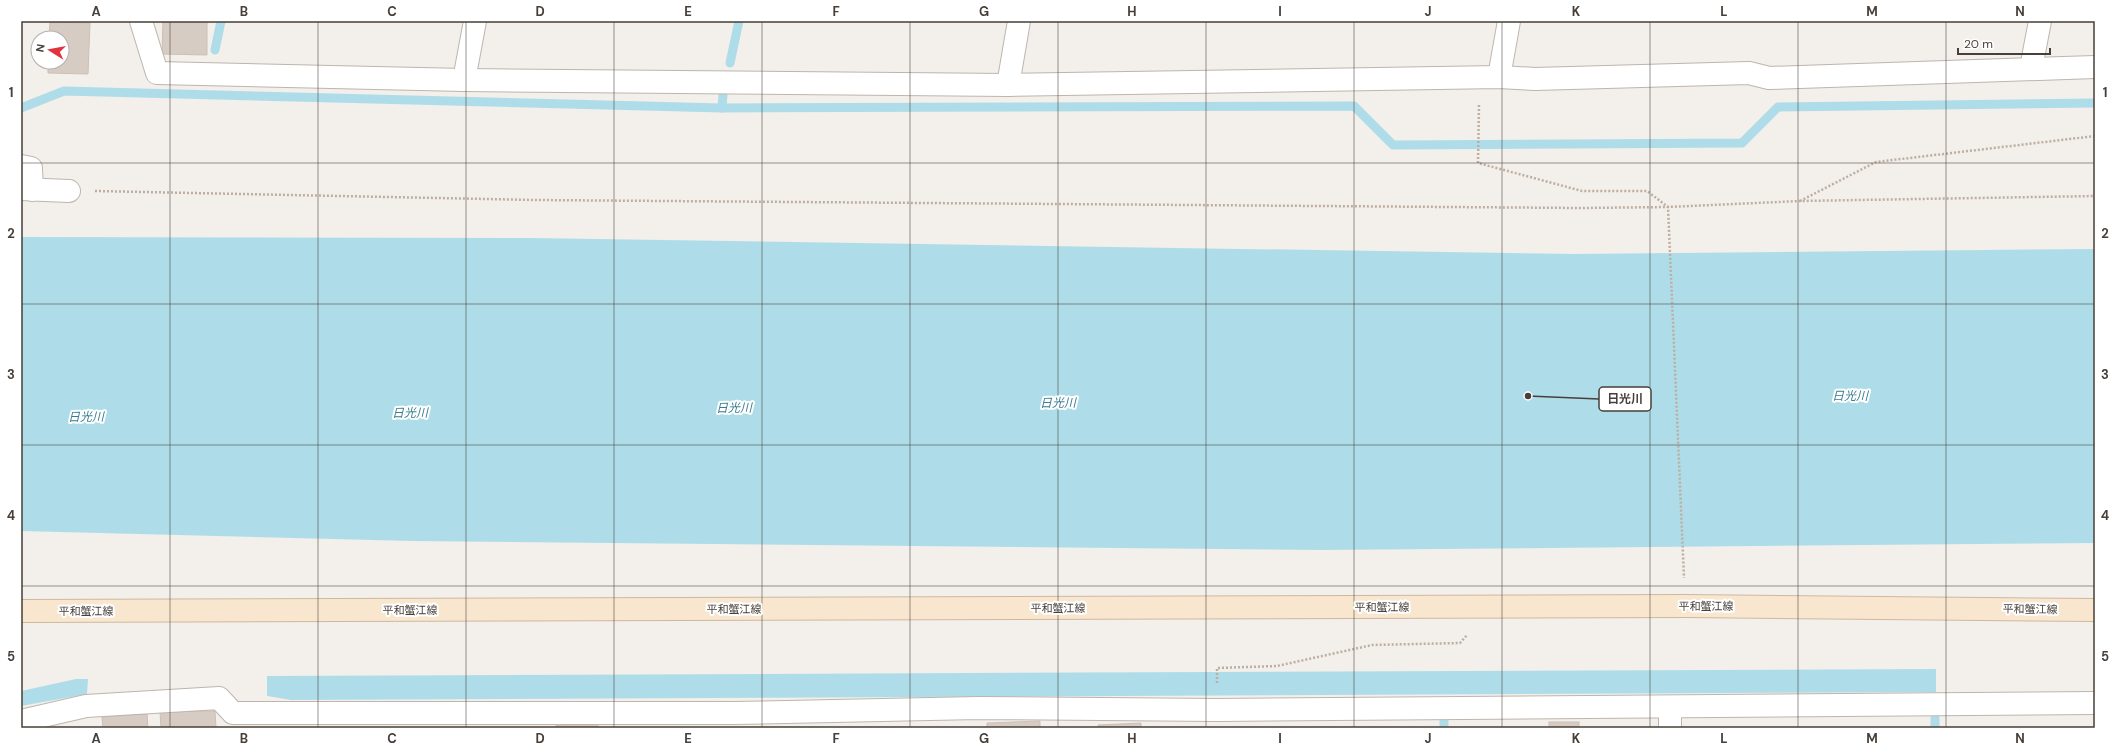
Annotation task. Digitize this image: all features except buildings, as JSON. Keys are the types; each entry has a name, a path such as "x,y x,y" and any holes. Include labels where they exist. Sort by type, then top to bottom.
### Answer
{"main road":[{"name":"平和蟹江線","path":"21,611 1685,606 2095,610"}],"street":[{"path":"141,21 157,73 464,80 1008,85 1499,78 1535,79 1749,73 1769,78 2095,67"},
{"path":"464,80 475,21"},
{"path":"1008,85 1019,21"},
{"path":"1499,78 1509,21"},
{"path":"2031,68 2040,21"},
{"path":"21,166 31,168 26,189 68,191"},
{"path":"21,721 86,706 219,698 233,720 734,721 978,708 1217,719 1670,718 2095,703"}],"path":[{"path":"1478,133 1478,163 1582,191 1648,191 1668,207 1684,586"},
{"path":"1800,201 1876,162 2095,136"},
{"path":"68,191 543,200 1668,207 1800,201 2095,196"},
{"path":"1217,668 1277,666 1372,645 1460,643 1491,607"}],"water":[{"path":"21,237 530,238 1573,254 2095,249 2095,543 1321,550 412,541 21,531"},
{"path":"1936,669 1936,692 291,700 267,696 267,676"},
{"path":"76,679 88,679 87,694 21,706 21,691"}],"waterway":[{"path":"215,50 221,21"},
{"path":"730,63 739,21"},
{"path":"21,108 64,91 722,108 1354,106 1393,145 1742,143 1778,107 2095,103"},
{"path":"722,108 723,95"},
{"path":"1935,718 1935,728"},
{"path":"1444,720 1444,728"}],"place":[{"name":"日光川","path":"1528,396"}]}
